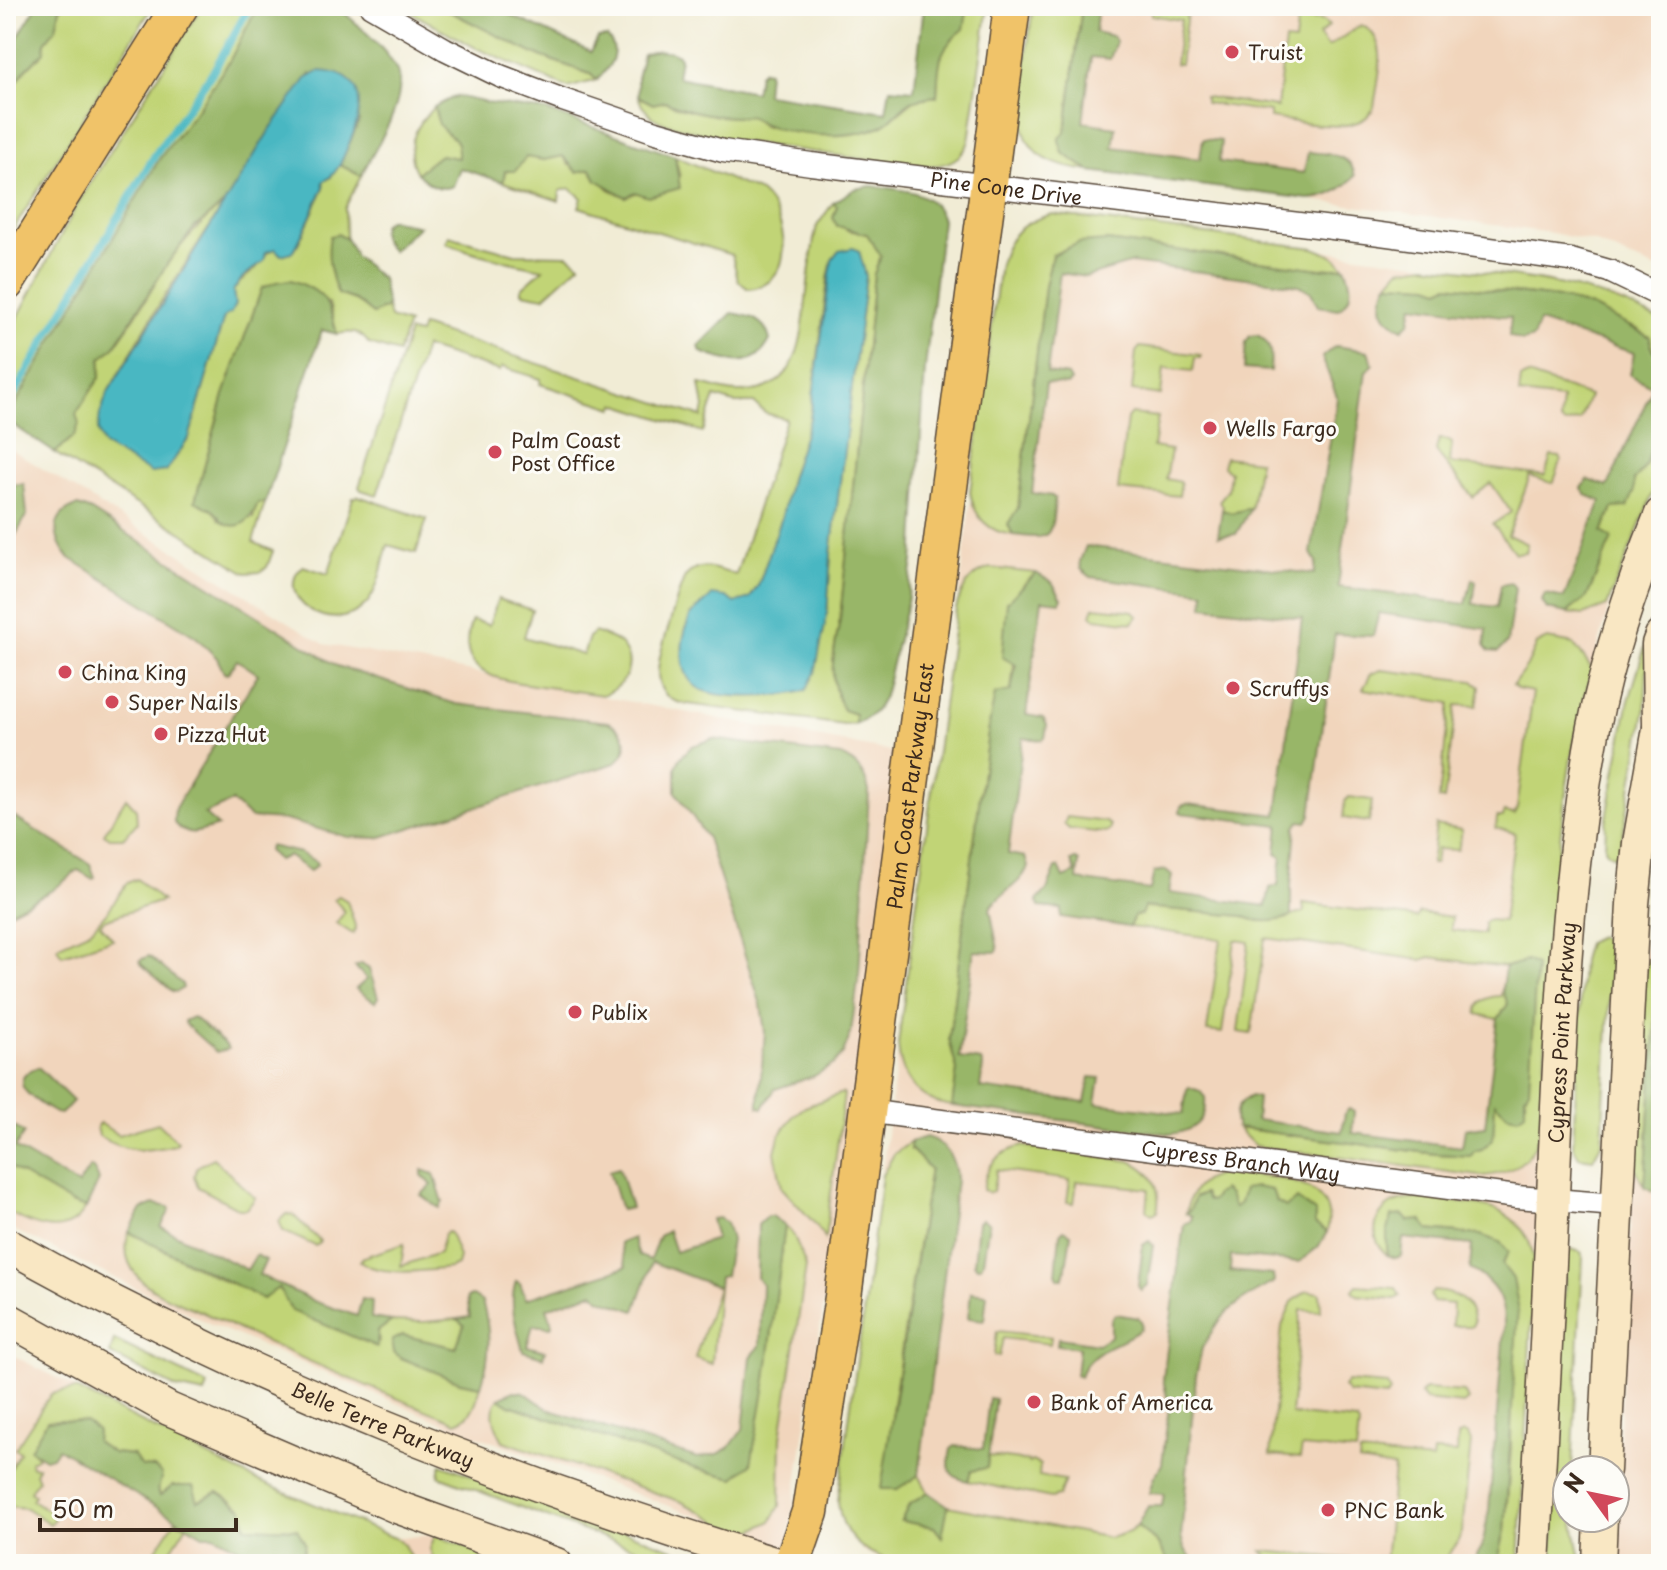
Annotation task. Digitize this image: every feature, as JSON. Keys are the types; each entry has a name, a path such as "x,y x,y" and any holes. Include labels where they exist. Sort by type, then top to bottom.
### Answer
{"main road":[{"path":"6,283 180,6"},
{"name":"Palm Coast Parkway East","path":"792,1564 810,1512 843,1297 1012,6"}],"street":[{"name":"Pine Cone Drive","path":"371,6 445,49 500,76 656,132 723,151 1571,260 1609,271 1661,296"},
{"name":"Cypress Point Parkway","path":"1534,1564 1562,999 1573,858 1594,726 1606,674 1661,514"},
{"path":"1605,1454 1633,904 1641,829 1660,722 1658,644 1661,636"},
{"name":"Cypress Branch Way","path":"866,1111 1553,1201 1616,1205"},
{"name":"Belle Terre Parkway","path":"6,1244 216,1353 412,1438 539,1487 777,1564"},
{"path":"6,1318 169,1409 397,1507 556,1564"},
{"path":"1599,1564 1600,1534"}],"shaded area":[{"path":"1033,6 1661,6 1661,271 1594,242 1552,233 1056,165 1039,155 1028,142 1020,117"},
{"path":"1052,214 1550,281 1619,300 1661,321 1661,473 1612,596 1571,761 1560,839 1550,944 1519,1564 903,1564 880,1559 863,1550 841,1519 838,1501 959,596 1000,264 1017,231 1033,220"},
{"path":"6,446 324,644 906,754 787,1549 455,1428 211,1324 6,1226"},
{"path":"1661,794 1661,1564 1613,1564 1615,1534 1631,1534 1631,1454 1619,1454 1643,975"},
{"path":"6,1352 276,1489 395,1538 435,1535 511,1564 6,1564"}],"green space":[{"path":"37,6 65,6 60,8 56,28 45,42 44,52 25,70 6,98 6,56"},
{"path":"153,6 6,241 6,98 25,70 44,52 45,42 56,27 60,8"},
{"path":"202,6 258,6 230,60 160,158 6,420 6,340 78,203"},
{"path":"258,6 337,6 378,45 397,71 398,96 388,125 361,176 340,165 359,121 311,74 271,128 225,203 194,228 169,261 115,346 101,359 100,377 76,414 79,424 75,435 55,453 6,420 160,158 230,60"},
{"path":"399,6 439,6 532,53 590,74 597,80 568,88 476,48"},
{"path":"439,6 491,6 591,52 598,38 607,37 614,54 597,80 590,74 532,53"},
{"path":"924,6 960,6 967,12 964,29 948,44 941,58 937,96 912,101 883,125 869,130 834,135 796,133 749,116 706,114 665,101 653,104 638,96 637,78 643,54 663,51 680,57 677,77 755,92 763,70 768,71 766,94 886,112 890,88 914,90"},
{"path":"960,6 988,6 969,141 957,158 939,165 907,165 717,138 661,122 642,106 638,96 653,104 665,101 706,113 749,116 763,126 886,123 914,100 937,96 939,56 967,12"},
{"path":"1033,6 1082,6 1066,131 1059,140 1063,153 1090,171 1051,161 1029,143 1024,131 1022,97"},
{"path":"1082,6 1098,6 1095,32 1112,36 1116,41 1110,59 1091,57 1083,122 1116,127 1113,147 1200,159 1203,139 1221,141 1219,162 1304,173 1308,152 1323,153 1349,163 1355,176 1334,193 1308,199 1090,171 1063,153 1059,140 1066,130"},
{"path":"1151,6 1188,6 1180,64 1175,64 1181,20 1151,15"},
{"path":"1298,17 1324,21 1329,26 1319,35 1328,47 1361,25 1377,40 1379,74 1374,107 1367,117 1356,123 1327,126 1270,118 1270,112 1205,103 1205,97 1277,107 1285,41 1295,42"},
{"path":"456,96 547,111 675,156 680,188 648,197 635,192 626,197 597,180 591,169 577,172 563,156 544,160 526,157 515,171 505,171 503,182 460,168 453,186 434,186 417,173 440,155 458,158 456,141 440,126 434,107"},
{"path":"434,107 440,124 456,142 458,159 440,155 417,173 411,146 417,129"},
{"path":"563,156 569,165 591,169 609,189 625,197 680,177 675,156 760,192 770,203 782,232 784,248 775,276 764,285 748,289 738,280 732,255 579,207 582,198 570,188 560,191 559,201 503,182 505,171 515,171 526,157 544,160"},
{"path":"340,165 361,176 345,208 346,238 337,234 338,294 355,300 373,314 387,307 390,318 408,324 398,353 369,344 355,333 337,334 329,303 262,288 224,395 195,501 213,510 220,520 253,518 257,503 265,503 253,542 273,551 267,567 260,572 246,573 55,453 75,435 76,414 100,377 101,359 129,325 181,245 225,203 162,300 108,392 166,471 189,438 224,317 235,304 233,291 271,250 275,248 281,255 294,250 324,188 322,182 330,178"},
{"path":"871,186 923,196 931,202 942,220 925,369 913,561 907,603 884,696 873,713 855,724 855,714 843,710 838,698 833,665 874,274 881,256 867,234 837,226 833,218 837,206 833,203 855,189"},
{"path":"833,203 838,206 846,230 867,234 881,256 874,274 833,665 838,698 843,710 855,714 855,724 681,703 662,691 658,670 662,647 685,577 703,568 736,575 786,419 765,413 754,403 734,403 715,397 703,432 616,404 614,408 540,384 541,379 502,367 500,371 425,347 377,495 359,487 409,332 419,334 422,326 702,417 704,407 700,384 737,392 757,391 772,385 783,376 798,351 817,226","holes":["839,251 859,252 866,276 831,553 827,615 691,614 726,597 735,603 750,598 759,584 810,419 832,260"]},
{"path":"1052,214 1314,248 1334,256 1345,267 1321,269 1107,241 1052,255 1045,287 1018,508 1008,524 1013,535 996,530 983,521 970,492 1000,264 1008,244 1018,231 1032,221"},
{"path":"390,219 419,226 392,251 381,232 383,224"},
{"path":"337,234 346,238 356,257 382,279 387,307 373,314 355,300 338,294 328,251 330,236"},
{"path":"449,236 515,254 568,255 580,264 544,297 522,293 522,288 543,269 446,243"},
{"path":"1107,241 1321,269 1345,267 1350,296 1338,309 1318,306 1311,292 1299,285 1132,263 1086,277 1060,273 1047,373 1068,376 1071,381 1067,385 1046,383 1032,493 1055,499 1052,522 1047,534 1042,536 1013,535 1008,524 1018,508 1045,287 1052,255 1079,243"},
{"path":"1426,265 1546,282 1603,296 1632,307 1661,321 1661,359 1638,329 1558,298 1448,285 1440,289 1429,285 1388,283 1400,269"},
{"path":"291,280 318,293 331,313 337,334 322,330 265,503 258,503 240,525 228,525 212,510 195,501 224,395 262,288"},
{"path":"1388,283 1429,285 1440,289 1448,285 1558,298 1590,306 1650,337 1652,349 1661,359 1661,420 1645,466 1634,480 1634,492 1628,507 1613,508 1602,532 1612,538 1587,597 1567,613 1547,609 1542,601 1545,594 1564,598 1601,501 1586,495 1582,488 1588,480 1608,486 1653,387 1630,375 1634,353 1539,322 1533,338 1523,341 1509,336 1511,317 1413,305 1410,322 1403,329 1390,320 1383,310"},
{"path":"732,313 756,320 765,328 770,340 764,350 757,356 740,361 701,352 699,346"},
{"path":"1257,335 1268,346 1270,371 1244,369 1246,342 1250,336"},
{"path":"1335,346 1368,351 1373,365 1366,371 1338,587 1466,604 1472,579 1476,581 1473,604 1497,607 1501,585 1511,583 1515,588 1507,643 1498,652 1489,651 1485,646 1487,629 1379,613 1373,636 1335,634 1311,815 1307,822 1300,821 1296,827 1291,917 1261,921 1243,916 1144,907 1141,915 1134,916 1129,927 1061,917 1062,909 1039,907 1037,901 1047,890 1056,868 1059,867 1064,878 1076,873 1071,861 1075,859 1079,862 1077,880 1150,890 1154,872 1166,870 1172,875 1169,893 1266,906 1270,888 1278,885 1282,857 1276,854 1279,825 1180,813 1181,806 1187,804 1277,815 1302,618 1204,606 1205,592 1091,577 1081,569 1080,561 1086,546 1314,574 1316,562 1311,553 1337,397 1322,357"},
{"path":"1140,347 1201,355 1195,358 1193,371 1164,368 1161,395 1132,391 1136,352"},
{"path":"1528,375 1589,396 1580,420 1565,424 1560,421 1562,399 1519,394 1521,378"},
{"path":"1131,414 1158,417 1153,447 1171,450 1166,479 1181,482 1179,496 1118,490 1127,419"},
{"path":"1661,420 1661,473 1607,606 1583,615 1567,613 1587,597 1612,539 1602,533 1613,508 1634,492 1634,480 1645,466"},
{"path":"1439,439 1452,443 1450,463 1545,476 1551,456 1559,457 1561,461 1551,483 1530,476 1508,535 1527,544 1525,552 1515,553 1493,524 1511,512 1491,483 1473,497 1440,457 1436,450"},
{"path":"1225,457 1259,461 1251,508 1232,513 1222,510 1219,501 1228,490 1230,472 1223,467"},
{"path":"24,484 27,515 6,552 6,485"},
{"path":"358,496 427,519 416,553 388,545 377,584 366,604 352,614 336,618 322,616 299,600 294,589 295,577 303,566 328,574 353,498"},
{"path":"78,506 91,511 337,666 456,704 608,722 623,735 624,752 615,763 378,838 348,837 285,820 251,818 232,802 204,814 218,826 194,832 184,831 174,823 175,808 258,674 237,660 227,674 224,673 217,658 196,637 68,557 59,542 56,527 62,515"},
{"path":"1251,508 1236,534 1218,536 1222,510 1232,513"},
{"path":"990,568 1036,573 1023,585 1011,691 989,725 949,1039 957,1070 952,1106 929,1099 913,1086 902,1067 898,1044 956,609 967,584"},
{"path":"1661,571 1661,606 1648,649 1645,712 1620,850 1615,856 1605,848 1606,823 1628,704 1655,612"},
{"path":"1036,573 1052,582 1062,598 1060,602 1042,600 1026,715 1043,718 1047,725 1042,740 1023,738 1008,854 1025,857 1028,867 990,908 998,950 974,951 959,1058 981,1061 980,1088 1085,1102 1090,1077 1100,1078 1096,1103 1183,1114 1189,1087 1200,1091 1205,1098 1201,1119 1192,1128 1179,1133 952,1106 957,1070 949,1039 989,725 995,694 1011,691 1016,665 1002,657 1007,602"},
{"path":"498,599 532,610 524,637 583,655 594,632 616,641 627,654 626,676 616,688 602,695 509,681 483,671 468,653 467,638 472,620 489,625"},
{"path":"1094,607 1133,611 1138,616 1133,623 1096,618 1091,614"},
{"path":"1547,639 1574,644 1592,669 1574,741 1558,853 1542,1119 1536,1143 1523,1161 1514,1167 1479,1176 1255,1146 1237,1128 1471,1156 1473,1151 1493,1139 1495,1103 1525,1112 1527,961 1505,967 1430,957 1422,960 1265,938 1251,1034 1238,1032 1249,942 1235,940 1222,1033 1207,1031 1221,939 1129,927 1134,916 1144,907 1266,921 1304,912 1303,903 1417,918 1419,913 1452,917 1451,930 1484,934 1487,920 1503,921 1515,833 1496,828 1497,817 1503,817 1504,812 1514,814 1517,808 1533,692 1517,689 1513,685 1527,666 1537,644"},
{"path":"1381,670 1473,681 1480,687 1477,706 1456,705 1444,800 1439,799 1450,703 1363,689 1371,674"},
{"path":"713,739 841,756 860,770 869,791 859,974 851,1033 843,1054 834,1064 814,1076 775,1089 763,1108 759,1107 765,1032 761,1005 707,838 676,792 676,767 680,758 692,746"},
{"path":"1349,797 1372,800 1369,822 1343,818 1345,801"},
{"path":"126,798 136,809 137,823 123,838 110,838 104,834"},
{"path":"6,812 90,864 95,877 93,879 78,870 53,890 6,914"},
{"path":"1067,817 1106,822 1110,830 1106,833 1069,829 1064,824"},
{"path":"1436,825 1462,830 1458,850 1437,849 1435,864 1431,864"},
{"path":"269,846 300,853 317,865 310,871 288,856 278,860 268,851"},
{"path":"137,879 162,901 104,920 100,924 113,939 62,955 57,948 59,945 90,931 127,883"},
{"path":"339,896 347,901 356,929 353,934 336,923 345,912 334,899"},
{"path":"1599,937 1606,941 1611,968 1602,1142 1593,1159 1579,1157 1573,1146 1582,960 1587,943"},
{"path":"1660,944 1645,1186 1634,1158 1643,975"},
{"path":"1661,944 1658,1170 1661,1170 1660,1195 1645,1186"},
{"path":"149,956 183,988 172,991 141,964 140,960"},
{"path":"1527,961 1536,966 1525,1112 1518,1117 1508,1115 1495,1103 1493,1139 1471,1156 1237,1128 1237,1109 1251,1096 1258,1098 1256,1120 1342,1132 1345,1113 1349,1109 1354,1112 1352,1133 1462,1147 1465,1129 1485,1126 1498,1019 1508,1004 1502,989 1505,967"},
{"path":"361,964 369,969 378,997 375,1002 356,989 367,979 355,967"},
{"path":"1502,989 1508,1004 1498,1019 1477,1014 1482,1002 1501,996"},
{"path":"193,1017 228,1049 216,1052 186,1025 184,1021"},
{"path":"38,1067 73,1101 61,1114 40,1104 22,1086 22,1079 27,1073"},
{"path":"842,1093 825,1239 782,1188 775,1152 779,1137 793,1116 805,1107"},
{"path":"100,1123 118,1135 158,1123 178,1142 154,1149 136,1150 118,1146 99,1136 97,1127"},
{"path":"15,1127 24,1133 15,1148 78,1185 90,1167 93,1168 99,1180 86,1208 71,1203 6,1165 6,1142"},
{"path":"926,1137 939,1143 948,1153 956,1180 919,1475 897,1489 881,1489 930,1169 910,1148 911,1142"},
{"path":"911,1142 910,1149 930,1168 892,1410 897,1489 919,1475 928,1492 909,1505 901,1521 934,1527 941,1536 948,1506 1110,1538 1137,1526 1157,1543 1170,1564 903,1564 868,1551 851,1537 840,1515 838,1501 882,1175 894,1154"},
{"path":"1022,1146 1131,1161 1154,1181 1158,1195 1157,1212 1152,1214 1147,1211 1149,1189 1077,1181 1074,1203 1067,1202 1070,1180 996,1170 993,1191 983,1190 994,1161"},
{"path":"213,1158 255,1198 247,1209 239,1209 198,1187 194,1176 197,1167"},
{"path":"6,1165 71,1203 86,1208 69,1224 49,1228 27,1222 6,1211"},
{"path":"619,1168 631,1208 621,1210 609,1171"},
{"path":"422,1170 434,1174 443,1202 439,1208 421,1195 432,1185 422,1175"},
{"path":"1223,1174 1276,1178 1310,1189 1322,1199 1328,1213 1327,1232 1276,1201 1272,1190 1233,1208 1229,1195 1216,1194 1214,1200 1208,1201 1204,1194 1196,1197 1186,1213 1197,1187"},
{"path":"1256,1187 1272,1190 1276,1201 1286,1207 1297,1199 1315,1212 1315,1224 1327,1232 1318,1247 1299,1262 1231,1256 1230,1271 1273,1275 1274,1282 1227,1312 1202,1348 1196,1376 1181,1536 1184,1548 1195,1564 1170,1564 1157,1543 1137,1526 1148,1506 1162,1506 1164,1494 1149,1493 1162,1464 1169,1406 1163,1379 1184,1224 1191,1221 1192,1216 1186,1213 1195,1197 1204,1194 1208,1201 1213,1200 1223,1190 1229,1195 1234,1208 1240,1203 1244,1189"},
{"path":"1421,1198 1475,1205 1506,1215 1519,1225 1528,1239 1534,1259 1519,1564 1497,1564 1505,1531 1511,1448 1513,1279 1502,1264 1500,1242 1480,1235 1428,1230 1387,1234 1387,1255 1376,1236 1379,1216 1394,1203"},
{"path":"154,1204 169,1207 170,1210 161,1227 247,1270 256,1255 266,1260 259,1275 316,1302 357,1316 362,1299 372,1301 371,1318 392,1321 378,1331 377,1347 292,1311 278,1288 263,1299 129,1232 142,1209"},
{"path":"286,1214 293,1215 320,1241 319,1244 315,1246 283,1231 279,1221"},
{"path":"1403,1215 1408,1221 1421,1220 1428,1230 1480,1235 1500,1242 1509,1252 1502,1264 1513,1279 1518,1305 1505,1531 1497,1564 1472,1564 1482,1547 1489,1510 1504,1329 1501,1301 1492,1286 1470,1269 1472,1245 1403,1238 1401,1256 1387,1255 1387,1234 1392,1216"},
{"path":"767,1216 785,1225 766,1379 751,1464 734,1478 694,1468 510,1405 499,1398 514,1391 524,1392 548,1409 697,1458 718,1454 729,1448 743,1429 751,1357 760,1346 762,1285 757,1278 758,1225"},
{"path":"719,1218 726,1223 731,1240 725,1276 719,1277 718,1287 652,1262 635,1311 600,1299 594,1292 547,1308 551,1327 533,1325 527,1346 545,1351 543,1357 523,1351 513,1307 516,1281 520,1283 526,1299 626,1267 620,1243 633,1238 639,1256 650,1260 659,1236 668,1231 675,1252 716,1239 711,1219"},
{"path":"982,1219 989,1223 983,1262 977,1267 974,1263 978,1222"},
{"path":"785,1225 794,1236 806,1266 781,1437 780,1506 771,1521 754,1530 737,1531 722,1526 682,1502 503,1441 493,1414 499,1398 510,1405 694,1468 734,1478 766,1379"},
{"path":"1064,1230 1071,1234 1065,1274 1059,1279 1056,1274 1060,1234"},
{"path":"129,1232 228,1283 277,1288 379,1342 378,1331 392,1321 457,1319 464,1325 456,1348 402,1335 394,1352 401,1358 460,1382 481,1386 473,1408 456,1422 328,1369 160,1293 144,1283 131,1266 126,1250"},
{"path":"448,1232 459,1257 457,1265 450,1268 391,1271 360,1261 363,1257 404,1244 401,1266 439,1253 444,1234"},
{"path":"1149,1241 1153,1245 1147,1285 1141,1290 1138,1286 1143,1245"},
{"path":"1571,1249 1581,1252 1583,1257 1573,1454 1557,1454 1566,1258"},
{"path":"1357,1285 1396,1288 1400,1296 1395,1299 1357,1295 1353,1290"},
{"path":"718,1287 712,1364 695,1358"},
{"path":"1307,1291 1320,1293 1321,1311 1301,1310 1291,1414 1356,1421 1359,1425 1356,1452 1302,1447 1300,1458 1270,1455 1282,1326 1292,1302"},
{"path":"1434,1291 1461,1299 1472,1314 1472,1326 1452,1326 1453,1304 1433,1302 1430,1295"},
{"path":"971,1292 987,1294 984,1320 968,1318"},
{"path":"473,1296 482,1302 488,1333 488,1355 481,1386 460,1382 401,1358 394,1352 392,1340 402,1335 456,1348 464,1325 457,1319 470,1317 467,1297"},
{"path":"1115,1314 1139,1318 1141,1329 1098,1353 1080,1376 1076,1375 1079,1348 1057,1345 1058,1338 1098,1344 1111,1336 1111,1320"},
{"path":"997,1331 1051,1337 1050,1344 1003,1338 999,1356 994,1356"},
{"path":"114,1340 208,1385 205,1394 176,1388 110,1354"},
{"path":"1347,1382 1387,1385 1390,1393 1386,1397 1348,1393 1343,1387"},
{"path":"76,1389 254,1479 395,1538 404,1545 414,1564 344,1564 344,1558 321,1564 302,1562 297,1529 246,1527 243,1509 218,1492 198,1502 160,1496 154,1468 141,1467 133,1455 113,1453 96,1442 97,1430 30,1449 38,1457 30,1462 31,1466 38,1467 35,1473 38,1480 30,1491 35,1495 32,1500 54,1514 50,1524 26,1508 6,1506 6,1475 20,1452 15,1449 51,1394"},
{"path":"1425,1389 1464,1392 1468,1400 1463,1404 1425,1400 1420,1394"},
{"path":"989,1398 995,1399 987,1468 971,1471 968,1481 961,1479 950,1471 951,1449 955,1446 983,1449"},
{"path":"47,1421 85,1422 97,1430 96,1442 113,1453 133,1455 142,1467 154,1468 162,1474 158,1490 160,1496 172,1486 193,1486 198,1501 218,1492 243,1509 246,1527 297,1529 305,1543 302,1562 305,1564 270,1564 214,1535 203,1535 58,1448 52,1457 45,1459 30,1449"},
{"path":"1463,1433 1468,1435 1471,1442 1462,1532 1441,1564 1279,1564 1262,1551 1385,1562 1394,1468 1359,1462 1360,1453 1432,1460 1433,1452 1457,1453 1458,1436"},
{"path":"988,1456 1032,1461 1040,1465 1039,1476 1065,1480 1059,1496 1051,1498 968,1481 971,1471 987,1468"},
{"path":"441,1464 675,1550 676,1554 693,1560 693,1564 649,1553 576,1528 439,1476"},
{"path":"928,1492 948,1506 942,1537 934,1527 901,1521 909,1505"},
{"path":"175,1521 187,1525 162,1564 147,1564"},
{"path":"1553,1534 1576,1534 1582,1564 1552,1564"},
{"path":"435,1535 511,1564 435,1564 430,1549"}],"water":[{"path":"320,71 336,73 355,87 359,108 348,146 335,171 323,182 324,187 293,251 281,255 275,249 266,252 264,261 243,277 233,291 235,304 231,313 224,317 189,438 166,471 151,473 104,446 98,431 108,392 271,128 306,79"},
{"path":"853,248 859,251 866,276 831,553 827,615 815,673 806,690 796,693 743,697 707,692 690,680 685,670 682,648 686,626 692,614 712,595 726,597 735,603 750,598 759,584 810,419 832,260 839,251"}],"waterway":[{"path":"11,399 155,155 214,70 250,6"}],"place":[{"name":"Truist","path":"1232,52"},
{"name":"Wells Fargo","path":"1210,428"},
{"name":"Palm Coast Post Office","path":"495,452"},
{"name":"China King","path":"65,672"},
{"name":"Scruffys","path":"1233,688"},
{"name":"Super Nails","path":"112,702"},
{"name":"Pizza Hut","path":"161,734"},
{"name":"Publix","path":"575,1012"},
{"name":"Bank of America","path":"1034,1402"},
{"name":"PNC Bank","path":"1328,1510"}]}
